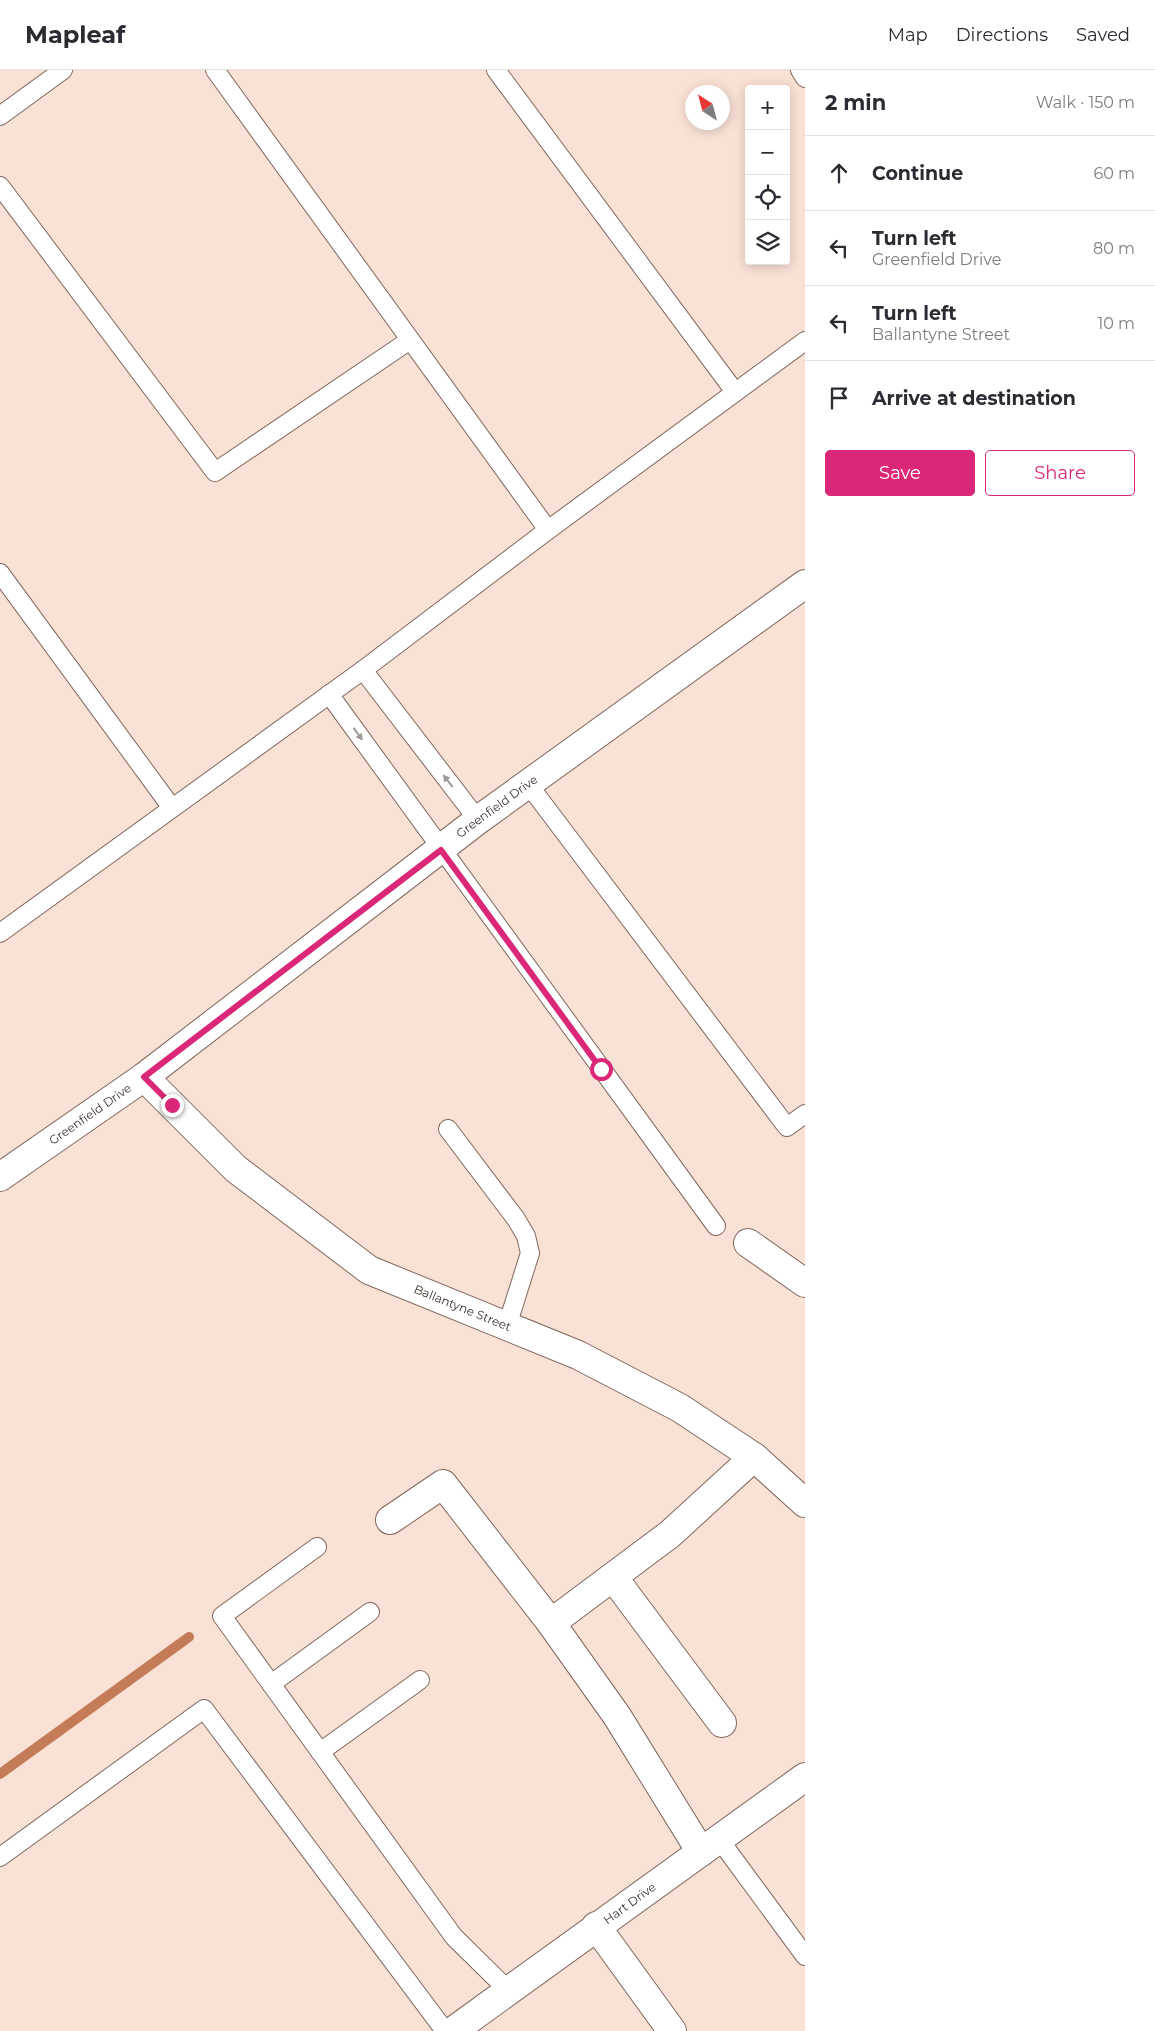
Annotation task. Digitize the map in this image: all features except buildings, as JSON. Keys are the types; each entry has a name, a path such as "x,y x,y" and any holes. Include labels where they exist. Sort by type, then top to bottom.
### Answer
{"main road":[{"name":"Greenfield Drive","path":"0,1177 144,1077 478,820 805,584"},
{"name":"Ballantyne Street","path":"144,1077 236,1169 369,1270 578,1355 680,1408 754,1457 805,1504"},
{"path":"748,1243 805,1282"},
{"path":"551,1623 670,1534 754,1457"},
{"path":"390,1520 443,1484 551,1623 710,1845"},
{"path":"612,1577 722,1724"},
{"name":"Hart Drive","path":"453,2031 805,1777"},
{"path":"596,1926 672,2031"}],"lane":[{"path":"0,116 63,70"},
{"path":"214,70 548,530"},
{"path":"496,70 735,392"},
{"path":"800,70 805,78"},
{"path":"0,186 215,472 410,340"},
{"path":"0,933 363,670 548,530 805,341"},
{"path":"0,574 172,808"},
{"path":"363,670 478,820"},
{"path":"329,694 716,1226"},
{"path":"528,784 787,1127 805,1114"},
{"path":"448,1129 516,1219 526,1236 530,1253 507,1326"},
{"path":"317,1547 222,1616 454,1938 509,1991"},
{"path":"271,1684 370,1612"},
{"path":"320,1752 420,1680"},
{"path":"0,1857 204,1709 445,2031"},
{"path":"710,1845 805,1956"}],"waterway":[{"path":"0,1774 189,1637"}],"route":[{"path":"172,1105 144,1077 441,850 601,1069"}]}
